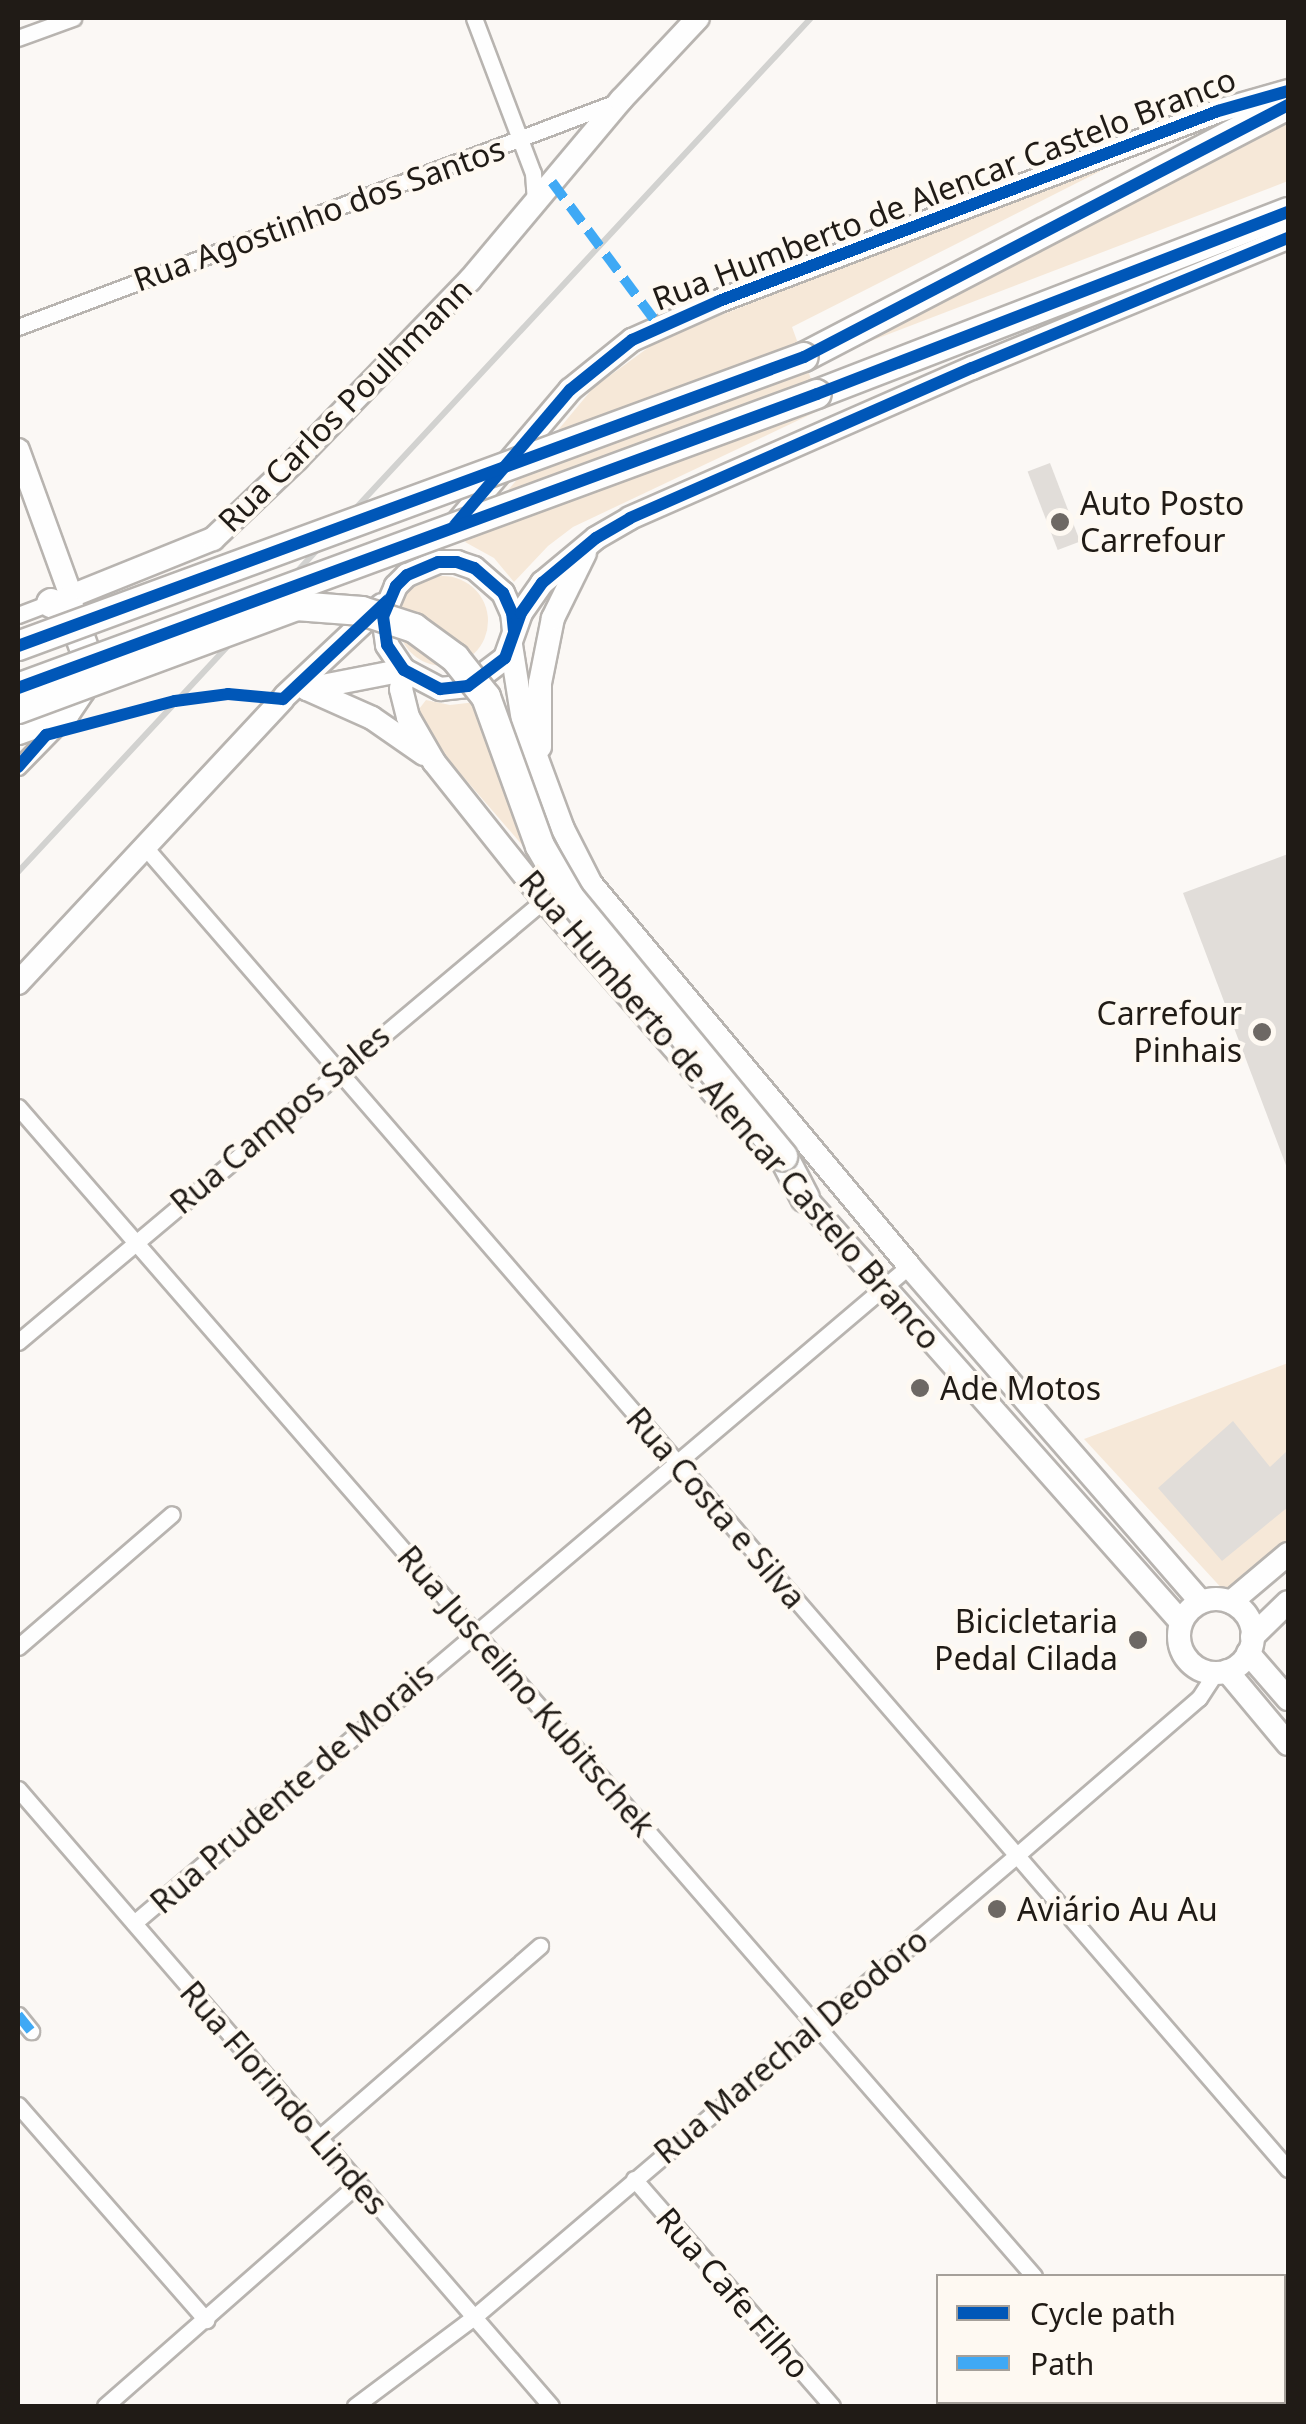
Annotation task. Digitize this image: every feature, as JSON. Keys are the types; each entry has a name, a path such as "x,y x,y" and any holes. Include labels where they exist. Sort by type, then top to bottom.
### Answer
{"highway":[{"path":"18,646 804,358 1288,105"},
{"path":"18,688 818,394 1288,212"},
{"path":"18,730 65,713 80,689 88,659 70,610 60,599"},
{"path":"18,708 296,606 362,610 414,628 456,658 486,697 540,846 570,898 783,1156 805,1198"}],"main road":[{"name":"Rua Carlos Poulhmann","path":"60,599 213,540 390,364 698,18"},
{"name":"Rua Humberto de Alencar Castelo Branco","path":"421,567 570,390 632,340 719,301 1199,118 1288,91"},
{"path":"388,600 384,630 394,658 404,670 440,689 468,686 492,672 542,583 596,538 651,507 1288,238"},
{"path":"18,450 60,599"},
{"path":"542,770 540,683 553,618 569,581 596,538"},
{"path":"18,983 144,846 388,600 396,586 421,567 438,562 474,568 502,593 512,613 512,638"},
{"name":"Rua Humberto de Alencar Castelo Branco","path":"512,638 524,721 563,829 591,884 909,1266 1201,1602"},
{"name":"Rua Humberto de Alencar Castelo Branco","path":"404,670 401,690 408,717 434,762 544,900 1181,1622"},
{"path":"292,695 404,670"},
{"path":"292,695 372,718 434,762"},
{"path":"1288,1554 1230,1602 1201,1602 1181,1622 1179,1640 1185,1656 1198,1668 1221,1672 1288,1744"},
{"path":"1230,1602 1249,1620 1250,1645 1288,1699"},
{"path":"1221,1672 1288,1602"}],"street":[{"path":"18,38 73,18"},
{"path":"474,18 533,173 535,202"},
{"name":"Rua Agostinho dos Santos","path":"18,327 621,100"},
{"path":"18,767 70,715 90,676 92,654 60,599"},
{"name":"Rua Carlos Poulhmann","path":"18,615 60,599"},
{"name":"Rua Costa e Silva","path":"144,846 1288,2168"},
{"name":"Rua Campos Sales","path":"18,1342 544,900"},
{"name":"Rua Juscelino Kubitschek","path":"18,1107 1032,2274"},
{"name":"Rua Prudente de Morais","path":"134,1923 909,1266"},
{"path":"18,1647 172,1514"},
{"name":"Rua Marechal Deodoro","path":"355,2406 474,2317 1199,1698 1221,1672"},
{"name":"Rua Florindo Lindes","path":"18,1789 551,2406"},
{"path":"318,2138 540,1946"},
{"path":"18,2015 31,2032"},
{"path":"18,2105 206,2320"},
{"name":"Rua Cafe Filho","path":"634,2180 832,2406"},
{"path":"105,2406 358,2184"}],"shaded area":[{"path":"1288,123 1288,181 855,347"},
{"path":"1142,150 792,327 822,409 573,527 548,546 514,582 494,558 465,542 593,388 660,339"},
{"path":"443,576 460,579 475,589 485,604 485,638 475,653 460,663 443,666 426,663 411,653 401,638 398,621 401,604 411,589 426,579"},
{"path":"426,700 450,705 476,702 542,868 441,751 416,713"},
{"path":"1288,1363 1288,1549 1227,1594 1084,1439"}],"building":[{"name":"Auto Posto Carrefour","path":"1050,463 1080,541 1058,550 1028,472"},
{"name":"Carrefour Pinhais","path":"1288,854 1288,1167 1287,1168 1183,893"},
{"path":"1233,1421 1270,1467 1288,1450 1288,1507 1222,1561 1158,1488"}],"railway":[{"path":"18,872 811,18"}],"marked path":[{"path":"552,182 659,326"},
{"path":"18,2015 31,2031"}],"cycle path":[{"path":"455,525 570,390 632,340 719,301 1218,111 1288,91"},
{"path":"18,646 804,357 1288,105"},
{"path":"18,688 817,394 1288,212"},
{"path":"514,631 512,613 503,593 474,568 457,562 438,562 407,575 396,586 383,616 387,645 404,670 440,689 468,686 505,658 521,613 542,583 596,538 630,518 972,368 1288,238"},
{"path":"18,767 46,735 175,701 228,694 283,699 388,600"}],"place":[{"name":"Auto Posto Carrefour","path":"1060,522"},
{"name":"Carrefour Pinhais","path":"1262,1032"},
{"name":"Ade Motos","path":"920,1388"},
{"name":"Bicicletaria Pedal Cilada","path":"1138,1640"},
{"name":"Aviário Au Au","path":"997,1909"}]}
